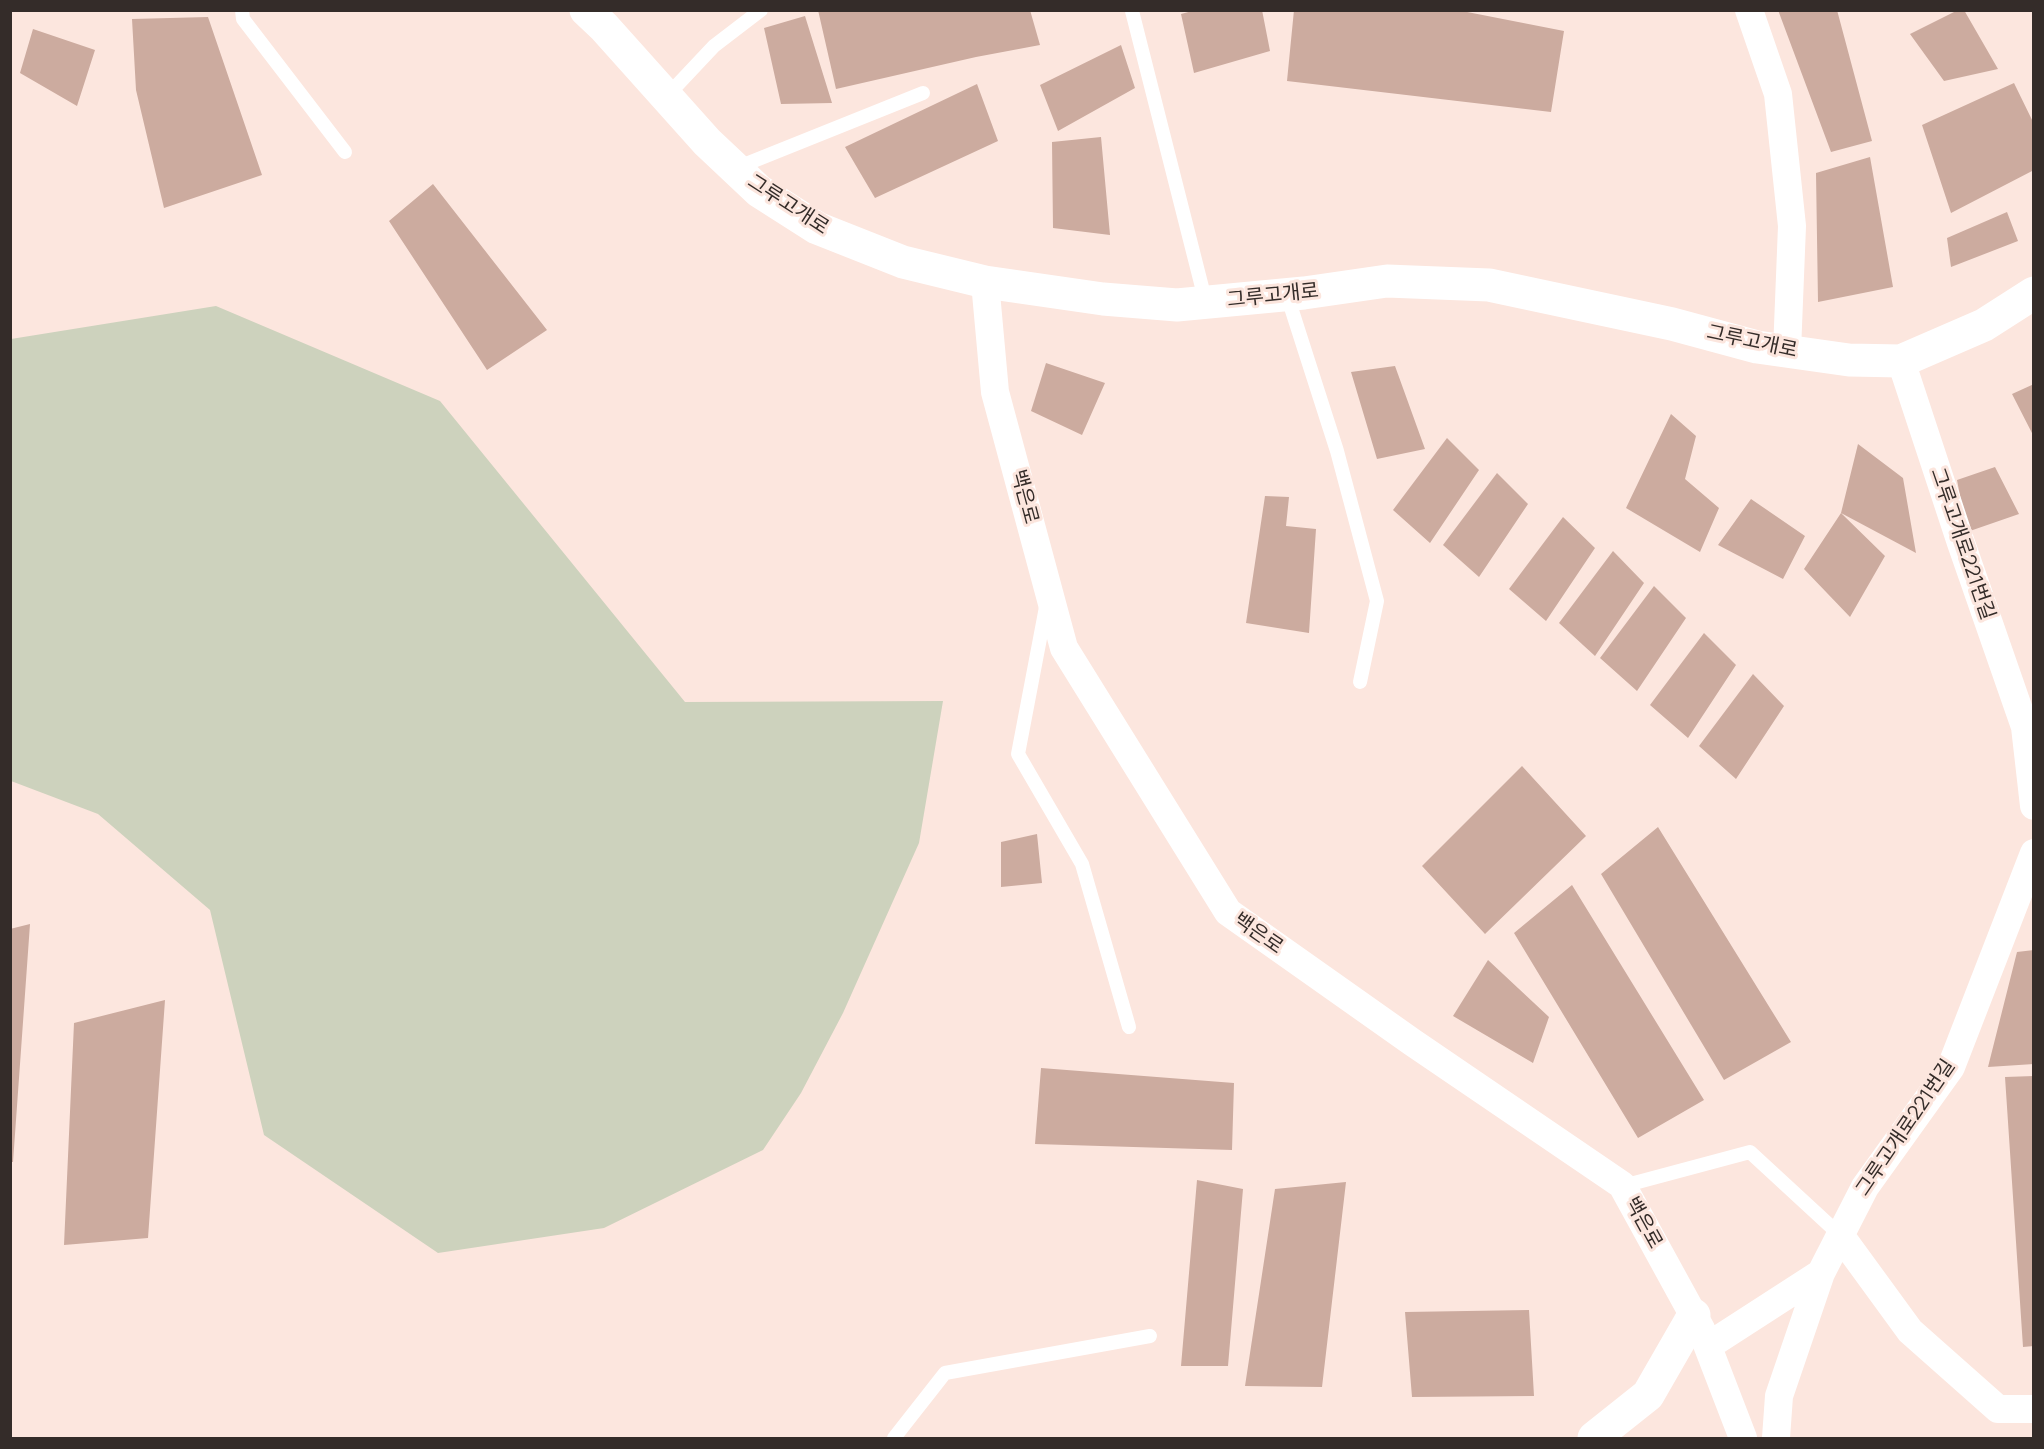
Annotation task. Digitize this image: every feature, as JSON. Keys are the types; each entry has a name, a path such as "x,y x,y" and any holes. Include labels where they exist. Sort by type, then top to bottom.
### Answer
{"street":[{"name":"그루고개로","path":"586,10 707,142 759,191 817,228 903,262 985,282 1113,300 1178,305 1287,295 1387,281 1489,285 1672,324 1757,347 1849,360 1901,362 2031,301"},
{"path":"1749,10 1778,94 1792,226 1787,351"},
{"name":"백은로","path":"985,282 995,392 1064,648 1228,912 1412,1042 1623,1186 1694,1315 1743,1438"},
{"name":"그루고개로221번길","path":"1901,362 1961,543 2029,724 2034,806"},
{"name":"그루고개로221번길","path":"1776,1438 1779,1396 1821,1273 1865,1186 1951,1067 2034,853"},
{"path":"1840,1235 1910,1331 1998,1409 2034,1409"},
{"path":"1708,1346 1821,1273"},
{"path":"1594,1438 1648,1395 1694,1315"}],"lane":[{"path":"242,10 243,19 345,152"},
{"path":"666,97 714,46 760,10"},
{"path":"1132,11 1206,303"},
{"path":"734,168 923,93"},
{"path":"1287,295 1337,451 1377,601 1360,682"},
{"path":"1049,590 1018,754 1082,864 1129,1027"},
{"path":"1623,1186 1750,1152 1840,1235"},
{"path":"894,1438 945,1373 1150,1336"}],"green space":[{"path":"216,306 440,401 685,702 943,701 919,843 843,1013 801,1093 763,1150 604,1228 438,1253 264,1135 210,910 98,814 11,781 11,339"}],"building":[{"path":"818,10 1030,10 1040,45 836,89"},
{"path":"1196,10 1262,10 1270,51 1194,73 1181,14"},
{"path":"1294,10 1457,10 1564,31 1551,112 1287,81"},
{"path":"1778,10 1837,10 1872,141 1831,152"},
{"path":"1958,10 1964,10 1998,69 1944,81 1910,34"},
{"path":"805,16 832,103 781,104 764,28"},
{"path":"208,17 262,175 164,208 136,90 132,19"},
{"path":"33,29 95,50 77,106 20,73"},
{"path":"1121,45 1135,88 1058,131 1040,85"},
{"path":"2014,83 2034,124 2034,170 1951,213 1922,125"},
{"path":"977,84 998,141 875,198 845,147"},
{"path":"1101,137 1110,235 1053,228 1052,142"},
{"path":"1870,157 1893,287 1818,302 1816,173"},
{"path":"433,184 547,330 487,370 389,221"},
{"path":"2007,212 2018,241 1951,267 1947,238"},
{"path":"1046,363 1105,383 1082,435 1031,411"},
{"path":"1395,366 1425,449 1377,459 1351,372"},
{"path":"2034,384 2034,437 2012,394"},
{"path":"1671,414 1696,436 1685,479 1719,508 1700,552 1626,508"},
{"path":"1447,438 1479,470 1430,543 1393,510"},
{"path":"1858,444 1903,478 1916,553 1841,513"},
{"path":"1995,467 2019,514 1967,532 1957,480"},
{"path":"1497,473 1528,504 1479,577 1443,545"},
{"path":"1265,496 1289,497 1286,526 1316,529 1309,633 1246,623"},
{"path":"1751,499 1805,536 1783,579 1718,545"},
{"path":"1841,513 1885,556 1850,617 1804,569"},
{"path":"1563,517 1595,548 1546,621 1509,589"},
{"path":"1613,551 1644,583 1595,656 1559,623"},
{"path":"1654,586 1686,618 1637,691 1600,658"},
{"path":"1704,633 1736,665 1688,738 1650,705"},
{"path":"1753,674 1784,706 1736,779 1699,746"},
{"path":"1522,766 1586,836 1485,934 1422,866"},
{"path":"1658,827 1791,1042 1724,1080 1601,874"},
{"path":"1037,834 1042,883 1001,887 1001,842"},
{"path":"1572,885 1704,1100 1638,1138 1514,933"},
{"path":"30,924 13,1162 10,1162 10,929"},
{"path":"2034,950 2034,1064 1988,1067 2017,952"},
{"path":"1488,960 1549,1017 1533,1063 1453,1016"},
{"path":"165,1000 148,1238 64,1245 74,1023"},
{"path":"1041,1068 1234,1083 1232,1150 1035,1144"},
{"path":"2034,1076 2034,1346 2023,1347 2005,1077"},
{"path":"1197,1180 1243,1189 1228,1366 1181,1366"},
{"path":"1346,1182 1322,1387 1245,1386 1275,1189"},
{"path":"1529,1310 1534,1396 1412,1397 1405,1312"}]}
